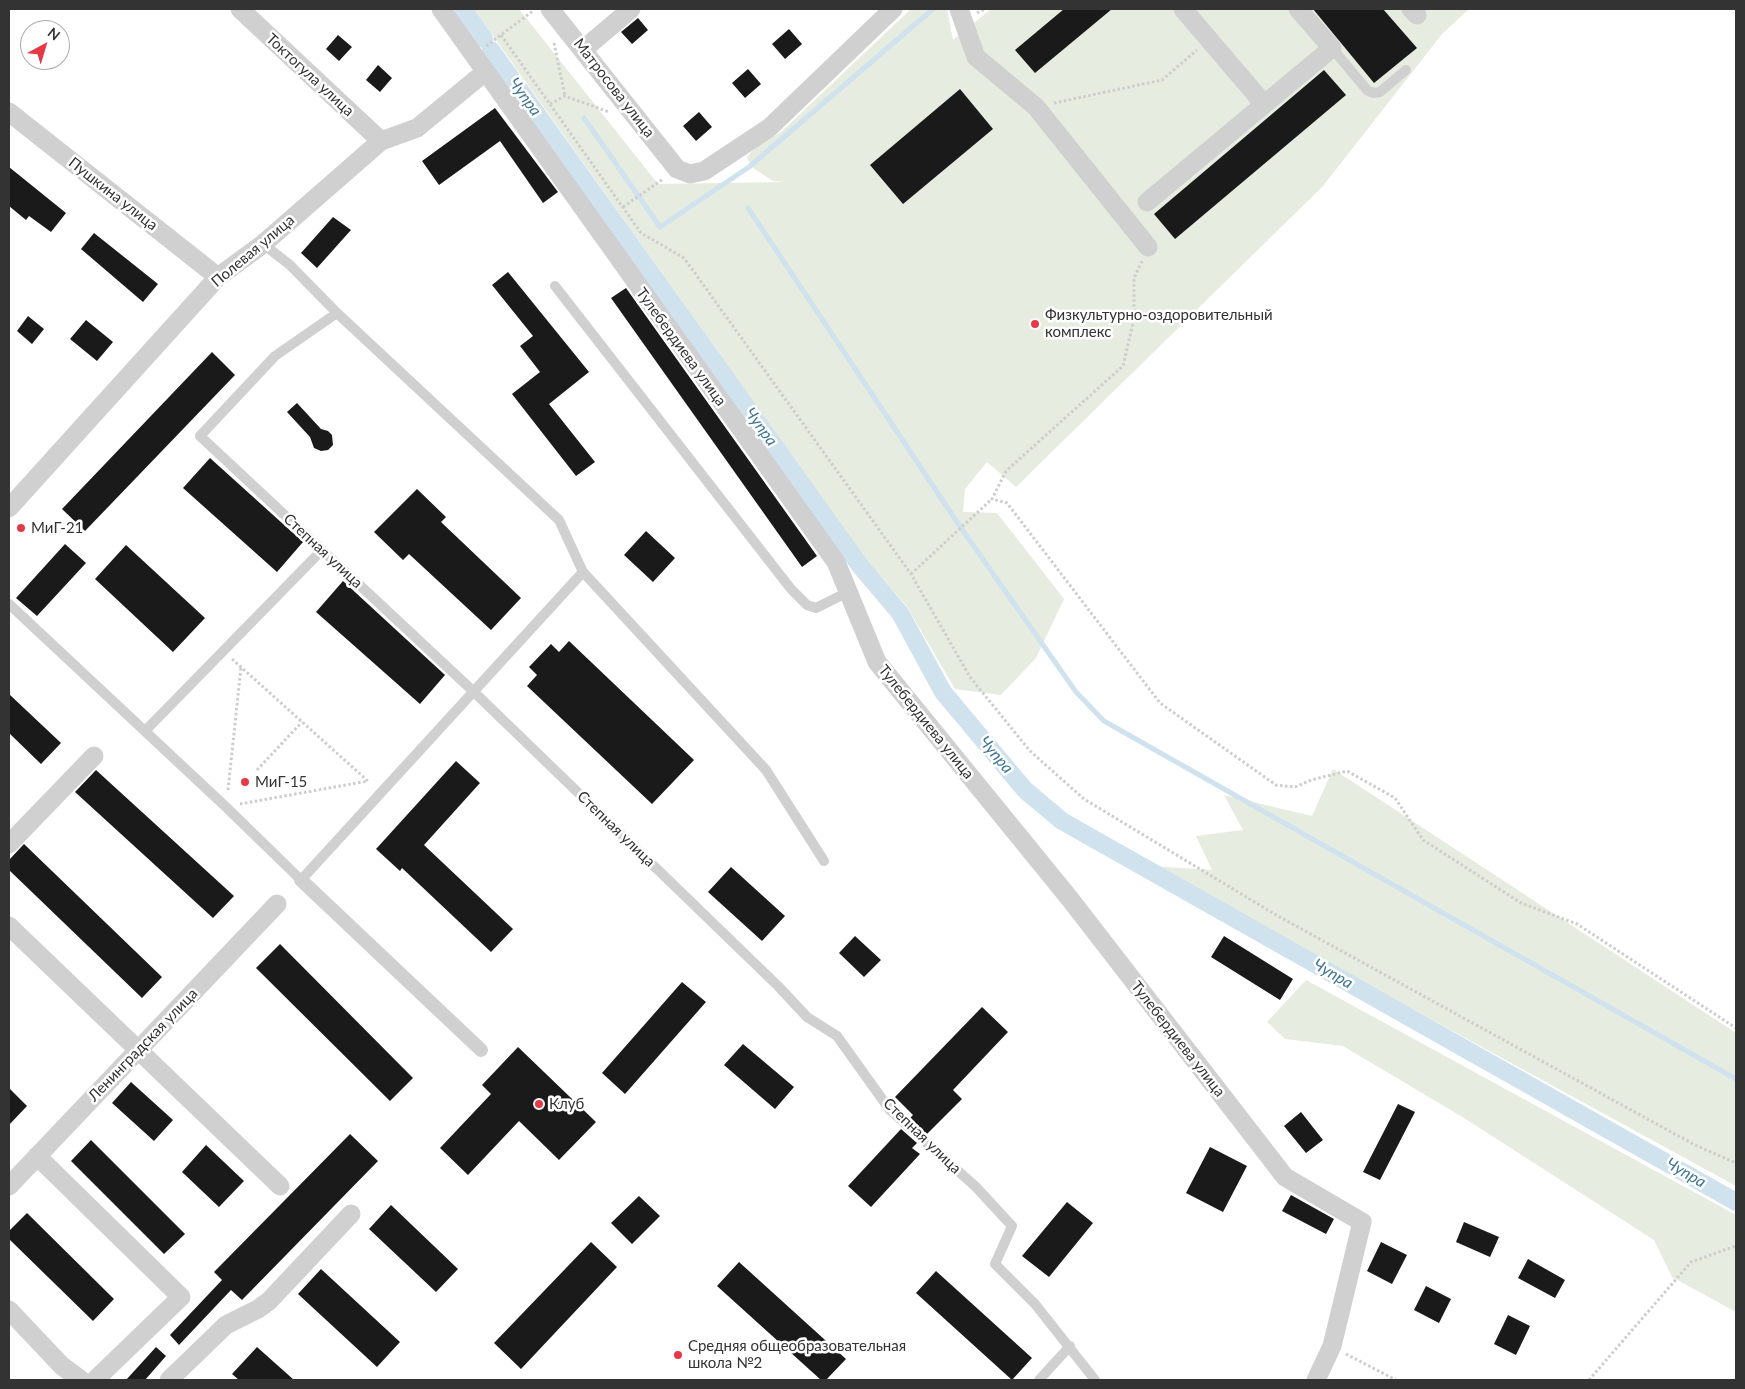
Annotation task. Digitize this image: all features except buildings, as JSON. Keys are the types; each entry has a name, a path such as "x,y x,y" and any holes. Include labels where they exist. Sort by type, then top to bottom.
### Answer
{"street":[{"name":"Токтогула улица","path":"240,9 381,141"},
{"name":"Тулебердиева улица","path":"441,9 836,562 878,662 1070,899 1285,1177 1362,1222 1332,1346 1316,1380"},
{"name":"Матросова улица","path":"550,9 584,49 677,169 690,174 704,171 769,128 893,9"},
{"path":"584,49 631,9"},
{"path":"959,9 976,57 1036,107 1148,247"},
{"path":"1183,9 1264,104"},
{"path":"1148,202 1332,48 1298,9"},
{"name":"Полевая улица","path":"9,508 218,277 263,244 381,141 417,128 485,72"},
{"name":"Пушкина улица","path":"9,112 218,277"},
{"path":"9,844 94,756"},
{"path":"300,880 481,1050"},
{"name":"Ленинградская улица","path":"9,1186 277,904"},
{"path":"9,926 280,1186"},
{"path":"37,1156 181,1298 94,1380"},
{"path":"169,1380 226,1325 258,1309 268,1301 351,1214"},
{"path":"9,1310 62,1366 81,1380"}],"lane":[{"path":"1332,48 1367,90 1373,94 1380,92 1406,70"},
{"path":"263,244 290,265 337,313 559,520 583,572 766,770 824,861"},
{"path":"555,286 795,594 807,605 816,608 848,592"},
{"name":"Степная улица","path":"337,313 276,356 200,436 473,691 778,986 807,1017 837,1036 890,1110 976,1187 1012,1226 995,1264 1035,1304 1095,1380"},
{"path":"145,731 322,550"},
{"path":"9,604 226,807 300,880 583,572"},
{"path":"1039,1380 1070,1346"}],"path":[{"path":"536,9 500,35 641,233 684,258 911,574 970,677 1030,751 1084,799 1276,914 1693,1144 1736,1163"},
{"path":"552,38 565,96"},
{"path":"1036,107 1162,80 1209,40"},
{"path":"550,104 565,96 617,115"},
{"path":"623,207 649,189"},
{"path":"911,574 992,499 1006,471 1123,366 1134,319 1134,278 1148,247"},
{"path":"992,499 1008,503 1160,703 1276,785 1295,787 1311,780 1346,771 1395,798 1424,840 1521,903 1577,924 1736,1028"},
{"path":"223,651 380,792"},
{"path":"241,667 226,807 368,781"},
{"path":"257,770 302,722"},
{"path":"1589,1380 1691,1262 1736,1246"},
{"path":"1332,1346 1396,1380"}],"shaded area":[{"name":"Физкультурно-оздоровительный комплекс","path":"474,9 519,9 658,184 785,182 773,181 753,168 747,158 753,149 781,132 911,9 947,9 953,40 991,9 1469,9 1442,34 1323,186 1016,487 987,462 965,489 963,512 997,513 1064,599 1036,658 1001,695 955,689 906,605 864,558"},
{"path":"1333,769 1736,1033 1736,1186 1151,866 1212,870 1196,836 1243,830 1224,795 1312,816"},
{"path":"1306,980 1736,1215 1736,1312 1672,1277 1654,1240 1464,1118 1343,1046 1285,1039 1267,1022"}],"waterway":[{"name":"Чупра","path":"463,9 484,39"},
{"path":"584,118 660,227 749,167 933,9"},
{"name":"Чупра","path":"491,50 861,567 900,613 943,692 1025,790 1062,821 1736,1202"},
{"path":"748,208 961,528 1076,692 1104,721 1736,1079"}],"place":[{"name":"Физкультурно-оздоровительный комплекс","path":"1035,324"},
{"name":"МиГ-21","path":"21,528"},
{"name":"МиГ-15","path":"245,782"},
{"name":"Клуб","path":"539,1104"},
{"name":"Средняя общеобразовательная школа №2","path":"678,1355"}]}
